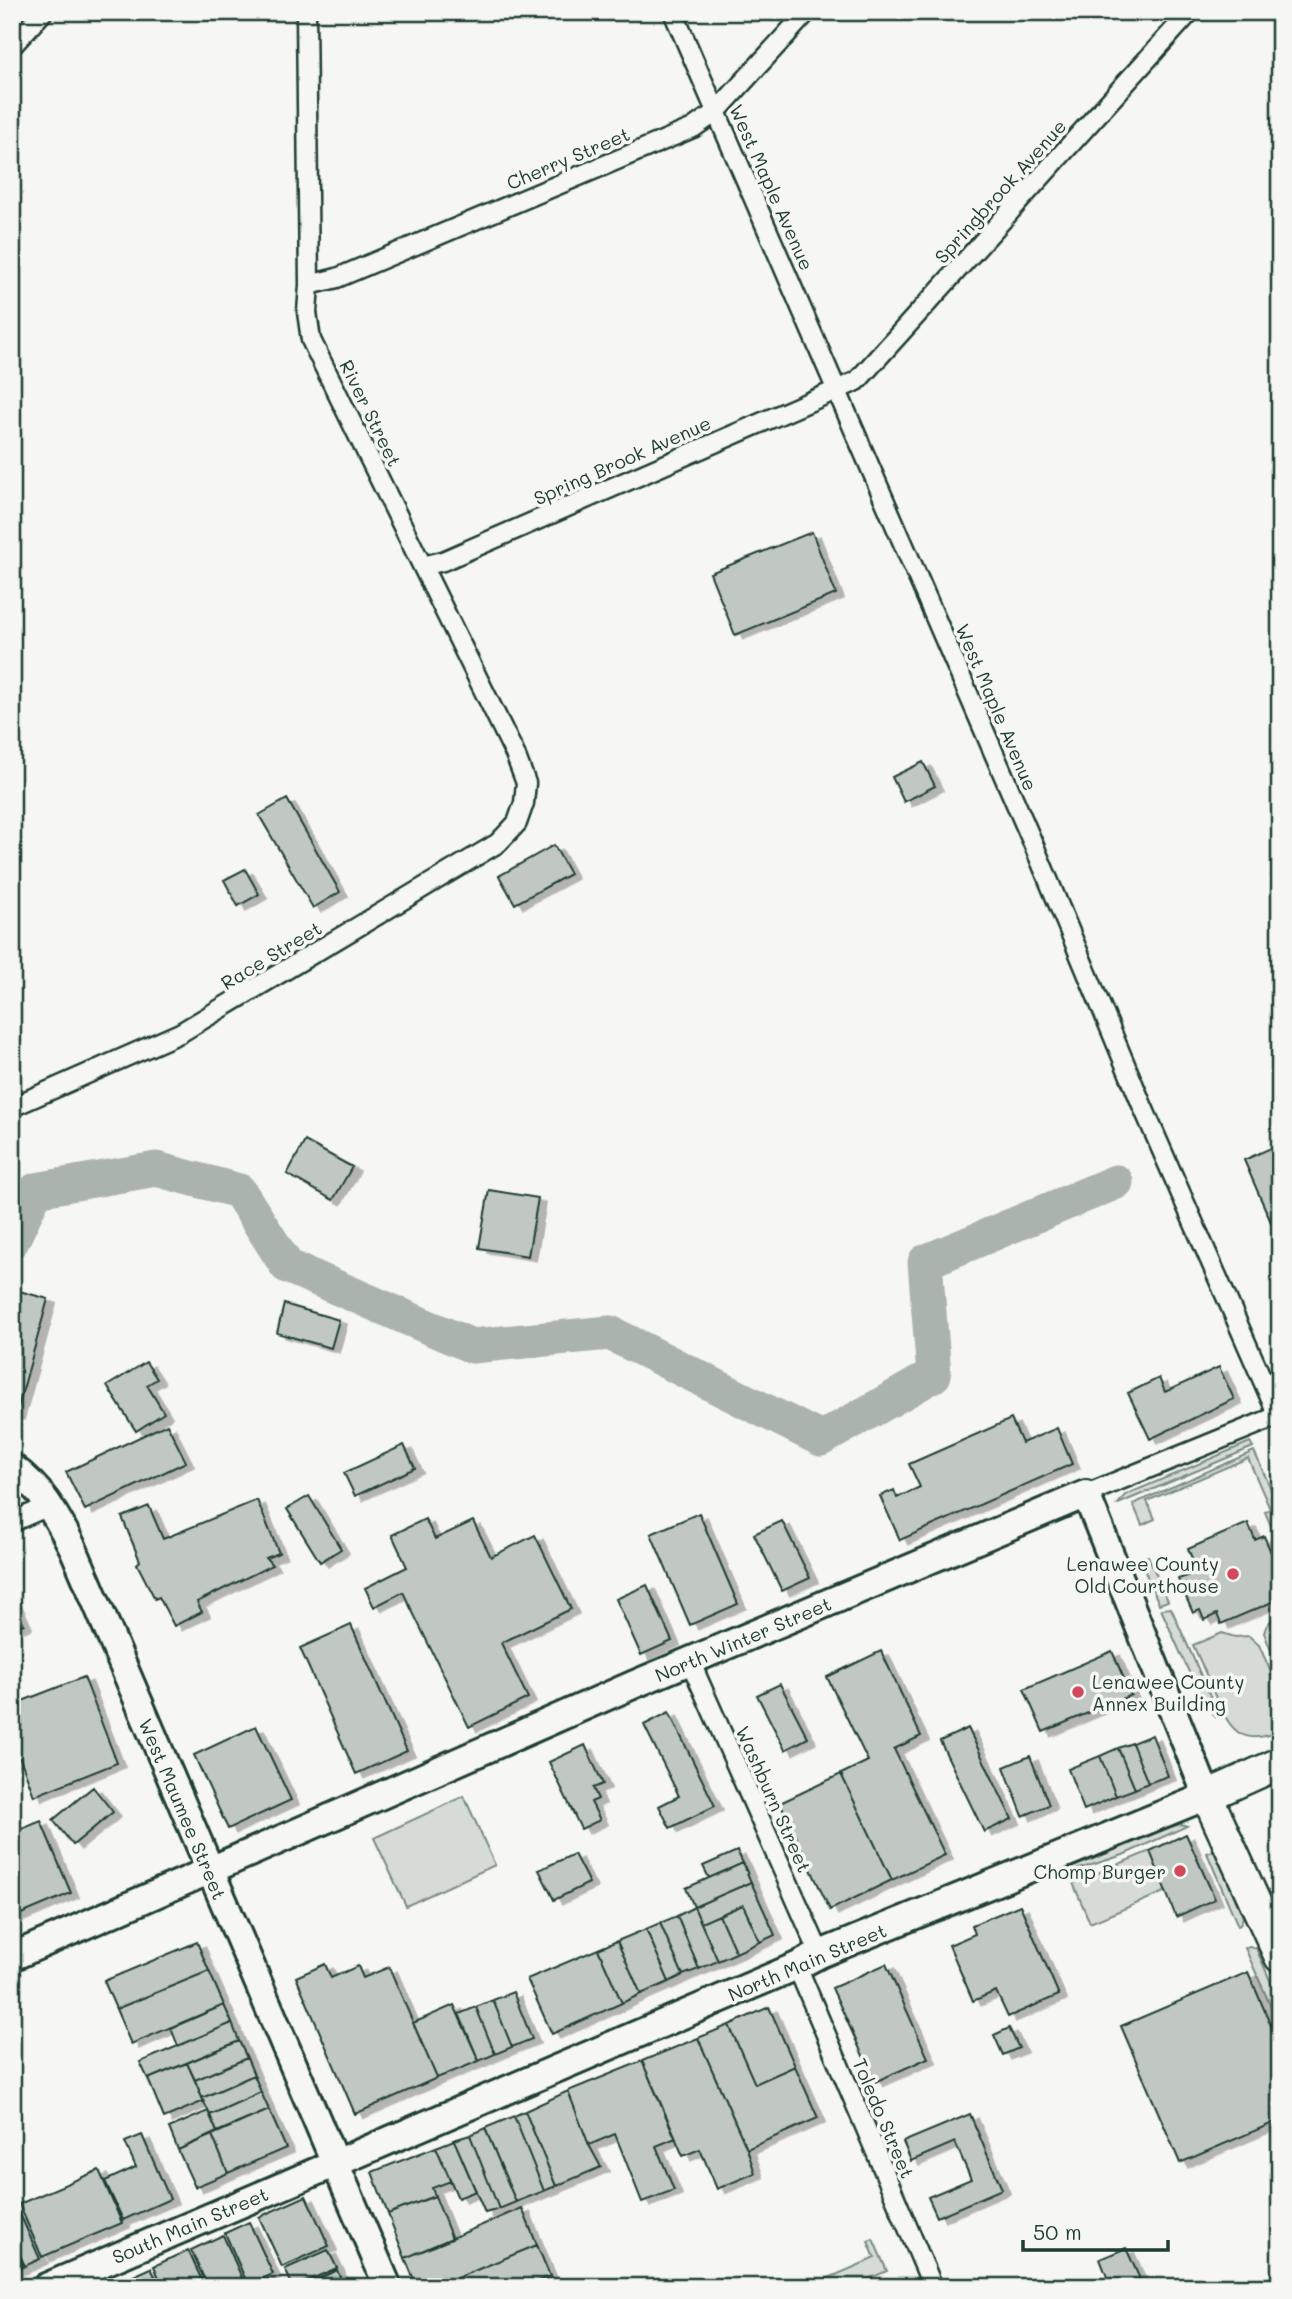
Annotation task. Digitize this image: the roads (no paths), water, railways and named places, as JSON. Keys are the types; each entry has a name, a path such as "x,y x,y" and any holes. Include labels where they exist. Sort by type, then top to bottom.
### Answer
{"main road":[{"name":"North Main Street","path":"1207,1796 1280,1763"},
{"path":"1207,1796 1280,1957"}],"street":[{"path":"12,46 43,12"},
{"name":"River Street","path":"306,12 307,312 311,340 515,754 526,783 524,803"},
{"name":"West Maple Avenue","path":"673,12 1035,848 1142,1105 1279,1417"},
{"name":"Cherry Street","path":"309,285 337,278 693,128 716,112 807,12"},
{"name":"Springbrook Avenue","path":"837,390 857,381 1190,12"},
{"name":"Spring Brook Avenue","path":"423,566 443,561 837,390"},
{"name":"Race Street","path":"12,1107 180,1033 228,1005 498,843 517,823 524,803"},
{"name":"North Winter Street","path":"12,1957 690,1661 1086,1494 1279,1417"},
{"name":"West Maumee Street","path":"12,1467 51,1505 73,1548 388,2287"},
{"path":"1086,1494 1207,1796"},
{"path":"12,1522 51,1505"},
{"name":"Washburn Street","path":"690,1661 809,1960"},
{"name":"North Main Street","path":"335,2162 809,1960 1207,1796"},
{"name":"Toledo Street","path":"809,1960 933,2287"},
{"name":"South Main Street","path":"46,2287 335,2162"}],"waterway":[{"path":"12,1241 36,1190 156,1169 239,1191 287,1266 472,1346 610,1333 821,1439 934,1375 925,1262 1116,1182"}],"place":[{"name":"Lenawee County Old Courthouse","path":"1233,1574"},
{"name":"Lenawee County Annex Building","path":"1078,1692"},
{"name":"Chomp Burger","path":"1180,1871"}]}
